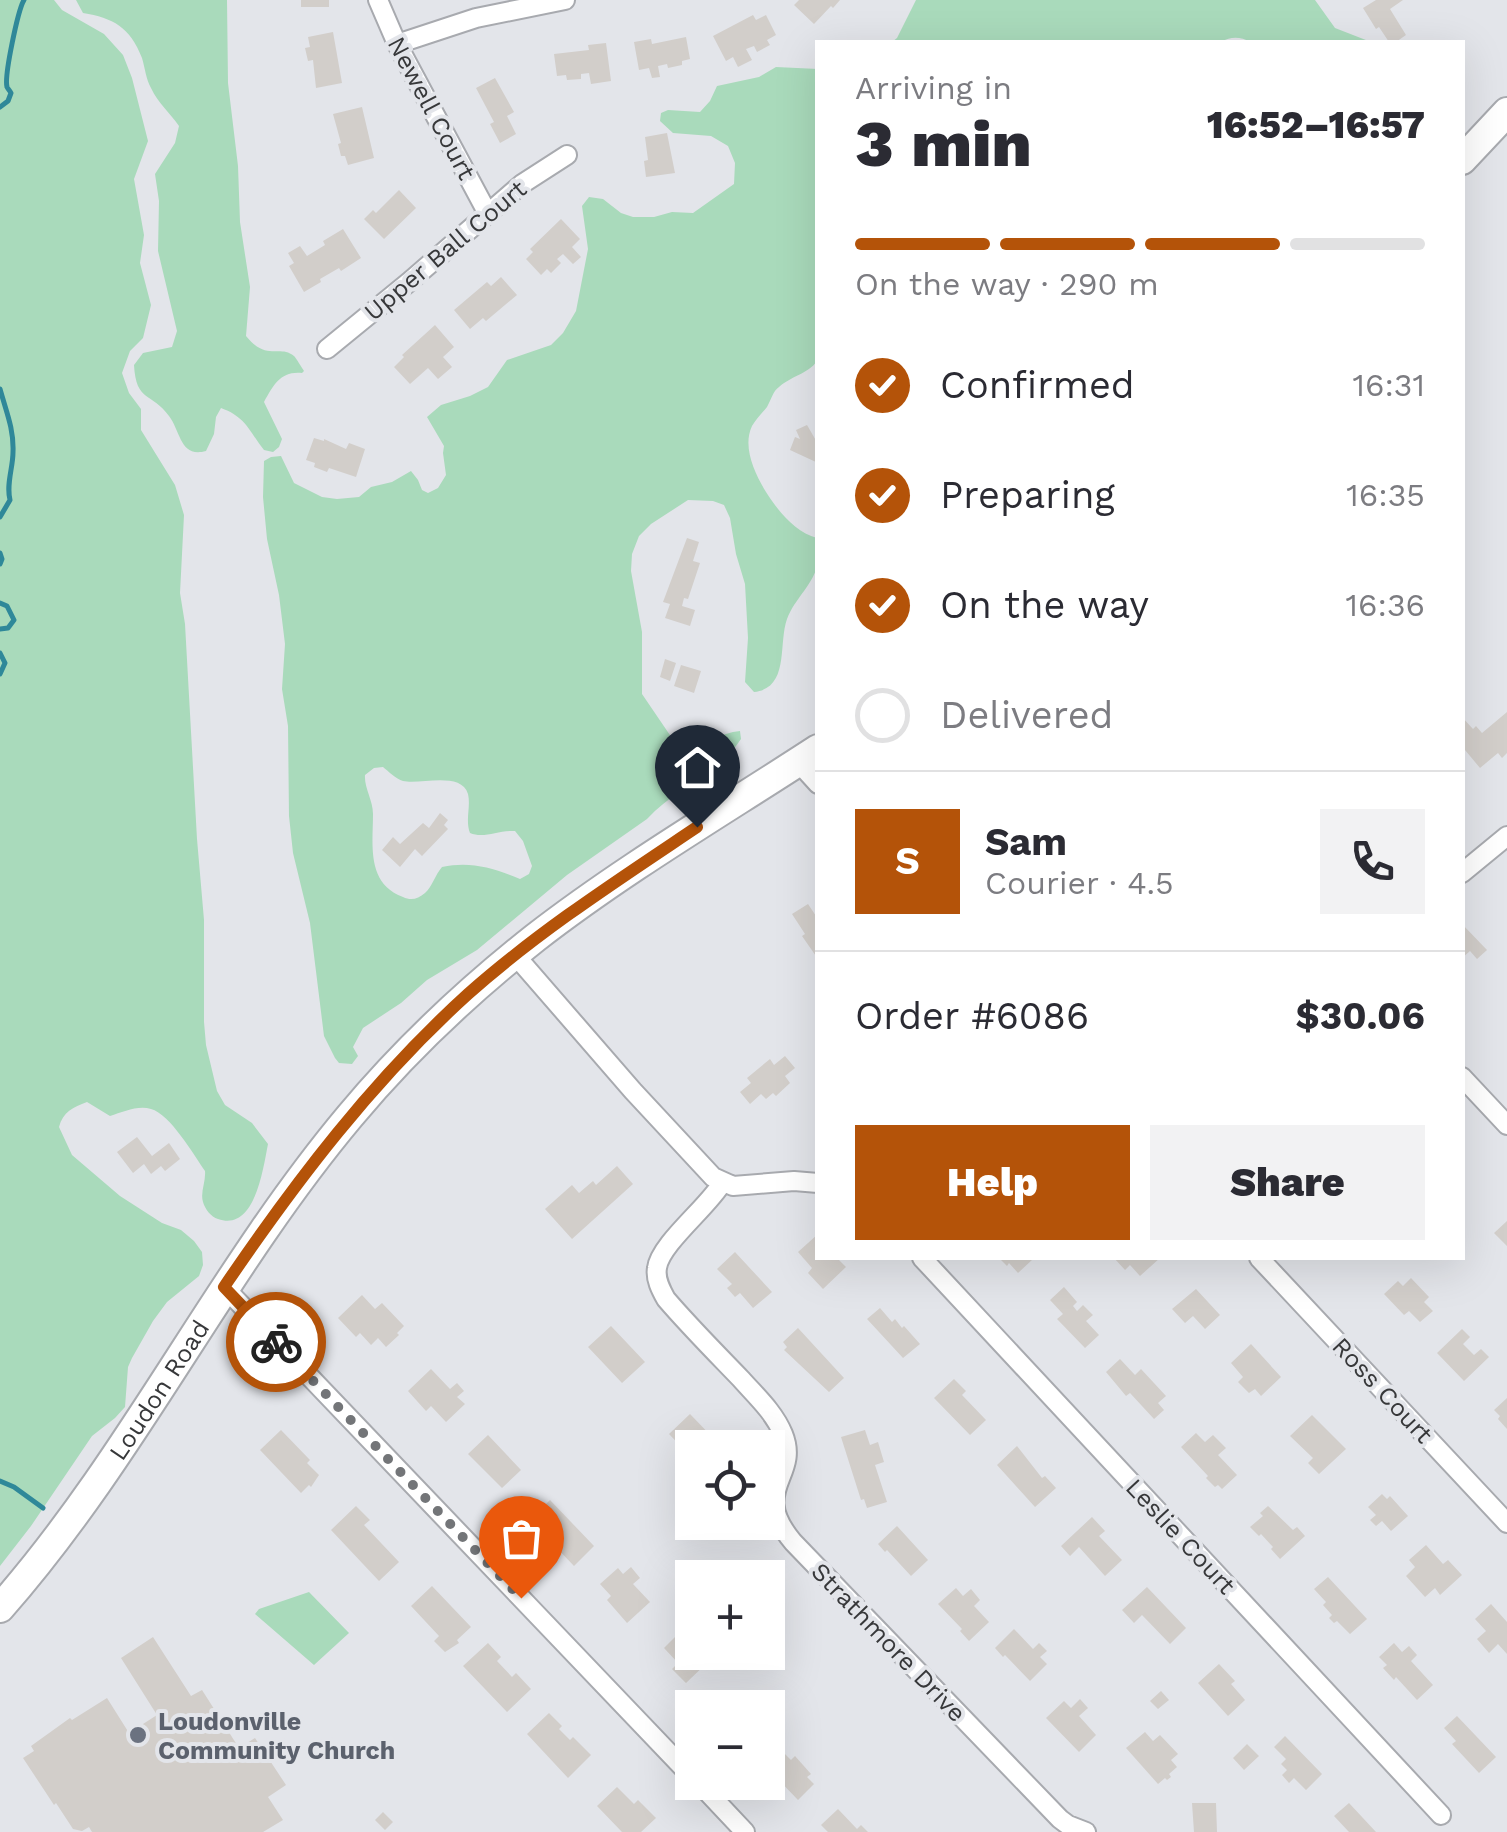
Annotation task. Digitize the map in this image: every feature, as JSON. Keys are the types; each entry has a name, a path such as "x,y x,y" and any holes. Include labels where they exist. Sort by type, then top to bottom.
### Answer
{"main road":[{"path":"1465,157 1507,112"},
{"name":"Loudon Road","path":"0,1608 60,1536 106,1472 224,1287 302,1176 372,1091 450,1011 560,920 808,755"}],"street":[{"name":"Newell Court","path":"378,0 396,44 488,214"},
{"path":"396,44 476,18 565,0"},
{"name":"Upper Ball Court","path":"327,349 530,178 567,155"},
{"path":"1465,871 1507,836"},
{"path":"515,955 706,1172 732,1186 815,1182"},
{"path":"1465,1080 1507,1125"},
{"name":"Strathmore Drive","path":"722,1182 666,1250 656,1274 666,1300 760,1399 782,1432 786,1462 774,1497 779,1522 793,1542 1060,1819 1086,1832"},
{"name":"Leslie Court","path":"924,1260 1441,1815"},
{"name":"Ross Court","path":"1261,1260 1507,1523"},
{"path":"224,1287 675,1759"},
{"path":"715,1800 746,1832"}],"green space":[{"path":"0,0 54,0 62,10 104,34 123,55 148,141 134,179 144,235 140,263 151,305 143,338 130,351 122,373 129,393 141,409 141,430 175,485 184,515 180,593 204,920 206,1045 217,1091 225,1105 252,1123 268,1144 255,1196 249,1208 231,1221 218,1219 209,1212 202,1194 205,1171 181,1136 158,1112 141,1108 110,1116 87,1102 63,1117 59,1127 72,1155 120,1196 162,1223 181,1230 202,1252 203,1265 199,1276 167,1302 132,1358 125,1407 92,1436 0,1566"},
{"path":"76,0 227,0 228,83 250,287 246,336 266,351 294,356 304,371 279,380 264,402 282,439 273,452 264,450 242,420 221,408 206,451 191,451 163,408 138,386 134,365 143,353 172,347 177,331 158,251 155,174 175,143 179,126 154,93 142,58 126,31 112,21 83,13"},
{"path":"916,0 1315,0 1335,28 1366,40 894,40"},
{"path":"776,67 815,69 815,363 777,389 752,426 748,443 754,469 771,499 794,526 815,537 815,572 787,619 778,674 765,689 754,692 745,682 745,584 724,505 688,500 651,524 639,536 631,571 642,632 642,694 676,744 692,744 740,731 741,739 709,772 567,875 477,950 427,980 363,1028 353,1047 358,1056 352,1064 339,1063 324,1036 310,923 293,853 288,726 282,689 285,644 267,539 264,461 281,456 294,483 322,497 359,497 371,487 392,482 411,471 422,490 428,493 438,488 446,475 444,446 427,417 441,405 488,387 507,360 551,345 563,333 576,311 588,249 582,206 589,197 603,199 633,217 654,217 672,212 693,213 734,184 735,163 728,146 711,136 673,133 660,121 661,113 668,110 700,112 717,86 759,77","holes":["383,767 410,782 449,781 464,787 469,799 470,833 515,831 532,866 529,874 520,879 482,867 453,865 442,867 417,898 391,891 374,862 373,809 365,775"]},
{"path":"309,1592 349,1633 314,1665 255,1614 259,1609"}],"building":[{"path":"301,0 329,0 329,7 301,7"},
{"path":"799,0 840,0 814,24 794,5"},
{"path":"1376,0 1403,0 1390,9 1406,35 1388,40 1363,8"},
{"path":"753,15 756,20 766,15 776,35 767,40 770,45 757,52 754,46 746,49 752,60 738,67 733,57 726,61 713,36"},
{"path":"333,32 342,83 316,88 313,60 308,61 305,48 310,47 308,37"},
{"path":"686,37 690,59 682,61 682,65 658,66 660,77 652,78 649,68 639,70 634,42 651,39 652,44"},
{"path":"606,43 611,81 591,84 589,73 581,74 581,79 557,76 554,54 589,50 588,45"},
{"path":"495,78 514,112 507,116 516,134 500,143 476,88"},
{"path":"362,107 374,158 348,165 345,156 341,156 333,114"},
{"path":"667,133 675,173 646,177 645,137"},
{"path":"399,190 416,208 384,239 364,219 373,210 376,213"},
{"path":"561,219 580,239 572,247 581,257 573,264 563,254 557,259 561,263 551,273 547,269 541,275 526,259 533,252 530,249"},
{"path":"343,229 361,258 304,292 289,266 294,263 288,253 300,246 307,256"},
{"path":"501,277 517,295 470,329 454,310 487,282 491,286"},
{"path":"435,325 454,347 443,357 452,367 438,379 428,368 410,384 394,367"},
{"path":"807,425 815,439 815,462 790,450 795,437 800,439 796,430"},
{"path":"314,438 346,449 349,443 365,449 356,477 329,468 327,472 306,460"},
{"path":"687,538 699,542 693,561 700,563 682,606 695,610 690,626 665,618 670,604 663,602"},
{"path":"665,659 676,663 670,681 660,677"},
{"path":"681,665 701,671 694,693 674,686"},
{"path":"1507,712 1507,753 1502,758 1498,753 1480,768 1465,750 1465,720 1482,733"},
{"path":"440,813 448,820 444,825 448,829 422,856 415,849 400,867 382,850 393,837 400,844 423,823 429,828"},
{"path":"808,904 815,914 815,955 802,936 805,934 792,914"},
{"path":"1465,927 1487,950 1477,959 1470,951 1465,955"},
{"path":"785,1056 795,1068 785,1076 790,1083 776,1096 773,1093 766,1099 761,1094 750,1104 740,1092 751,1083 747,1078 770,1059 774,1065"},
{"path":"137,1137 152,1156 169,1143 180,1159 165,1171 161,1166 151,1174 144,1164 133,1173 117,1152"},
{"path":"617,1166 633,1184 572,1239 545,1209 572,1185 579,1193 593,1181 596,1185"},
{"path":"1507,1221 1507,1246 1494,1233"},
{"path":"815,1237 815,1260 839,1260 846,1267 823,1289 808,1273 812,1268 798,1252"},
{"path":"735,1252 772,1292 753,1308 740,1293 735,1297 727,1288 732,1284 717,1269"},
{"path":"1001,1260 1032,1260 1018,1273 1009,1263 1007,1266"},
{"path":"1116,1260 1158,1260 1140,1276 1130,1265 1125,1270"},
{"path":"1411,1278 1429,1297 1424,1302 1433,1311 1420,1322 1409,1311 1404,1315 1384,1294 1398,1281 1403,1286"},
{"path":"1064,1287 1077,1302 1073,1306 1077,1311 1083,1305 1093,1315 1086,1321 1099,1335 1085,1348 1057,1319 1063,1314 1050,1300"},
{"path":"1196,1289 1220,1315 1205,1329 1193,1316 1185,1323 1172,1309"},
{"path":"362,1295 375,1309 382,1303 404,1326 386,1347 378,1338 371,1345 360,1333 356,1337 338,1318"},
{"path":"880,1308 920,1344 903,1358 867,1319"},
{"path":"611,1326 645,1362 622,1383 588,1347"},
{"path":"798,1328 844,1378 829,1392 784,1350 787,1347 783,1342"},
{"path":"1462,1329 1470,1337 1463,1344 1474,1355 1481,1349 1489,1357 1464,1381 1437,1353"},
{"path":"1251,1344 1281,1377 1261,1396 1255,1389 1249,1393 1238,1382 1243,1377 1231,1363"},
{"path":"1120,1359 1135,1375 1141,1369 1166,1396 1158,1403 1164,1410 1154,1419 1130,1393 1126,1396 1106,1372"},
{"path":"431,1369 450,1389 457,1383 464,1391 457,1397 465,1404 446,1422 431,1406 426,1411 408,1391"},
{"path":"954,1379 966,1391 962,1395 986,1420 970,1435 934,1398"},
{"path":"1507,1398 1507,1429 1494,1410"},
{"path":"690,1414 705,1430 675,1430 675,1440 669,1434"},
{"path":"1312,1415 1346,1449 1319,1474 1308,1463 1313,1458 1290,1436"},
{"path":"281,1430 319,1475 301,1493 260,1450"},
{"path":"865,1430 870,1445 878,1442 884,1462 875,1465 887,1502 867,1508 841,1437"},
{"path":"1196,1433 1205,1442 1213,1435 1226,1448 1218,1455 1237,1475 1222,1489 1206,1478 1181,1447"},
{"path":"488,1435 521,1470 502,1488 468,1454"},
{"path":"1017,1446 1042,1478 1045,1476 1056,1488 1035,1507 997,1465"},
{"path":"1382,1494 1387,1499 1390,1496 1408,1516 1391,1531 1382,1521 1376,1526 1370,1520 1376,1515 1368,1507"},
{"path":"550,1500 594,1546 574,1566 530,1520"},
{"path":"356,1506 370,1520 364,1525 399,1562 379,1581 331,1530"},
{"path":"1268,1506 1305,1536 1280,1559 1261,1534 1250,1527"},
{"path":"1092,1517 1105,1531 1099,1536 1122,1560 1105,1576 1079,1547 1070,1556 1061,1546"},
{"path":"897,1526 928,1560 911,1576 878,1544"},
{"path":"1426,1545 1443,1564 1448,1560 1462,1575 1440,1595 1435,1588 1425,1597 1406,1576 1415,1567 1409,1560"},
{"path":"631,1567 640,1578 633,1584 650,1602 627,1623 607,1600 611,1596 600,1584 618,1568 623,1574"},
{"path":"1328,1577 1367,1619 1350,1634 1329,1618 1332,1615 1323,1605 1326,1602 1314,1589"},
{"path":"432,1586 471,1627 457,1640 459,1643 445,1652 434,1641 439,1636 411,1606"},
{"path":"1147,1587 1186,1628 1170,1644 1142,1615 1134,1623 1122,1610"},
{"path":"956,1588 963,1596 971,1589 980,1600 974,1606 989,1622 969,1641 938,1604"},
{"path":"1491,1604 1507,1622 1507,1654 1498,1644 1489,1653 1477,1639 1486,1631 1475,1619"},
{"path":"1014,1629 1033,1649 1039,1643 1047,1651 1040,1657 1047,1664 1030,1681 995,1648"},
{"name":"Loudonville Community Church","path":"153,1637 191,1696 202,1690 239,1748 255,1738 286,1785 268,1797 283,1820 263,1832 92,1832 89,1827 82,1831 73,1829 54,1805 23,1758 34,1751 31,1746 70,1718 107,1698 129,1733 157,1715 121,1658"},
{"path":"675,1637 675,1660 664,1648"},
{"path":"488,1643 501,1657 497,1661 531,1689 507,1712 463,1666"},
{"path":"1394,1643 1402,1652 1409,1646 1417,1655 1411,1661 1433,1685 1417,1700 1383,1668 1387,1665 1379,1657"},
{"path":"1219,1664 1235,1681 1231,1684 1245,1700 1228,1716 1198,1683"},
{"path":"675,1666 675,1670 700,1670 686,1683 672,1669"},
{"path":"1161,1691 1169,1700 1158,1709 1150,1701"},
{"path":"1080,1699 1088,1708 1079,1716 1096,1735 1079,1752 1046,1718 1064,1701 1071,1708"},
{"path":"549,1713 570,1740 573,1737 591,1755 568,1778 527,1734"},
{"path":"1457,1716 1496,1757 1479,1773 1452,1744 1456,1741 1444,1728"},
{"path":"1145,1732 1153,1741 1160,1735 1178,1754 1171,1760 1177,1767 1169,1774 1171,1777 1158,1784 1126,1748"},
{"path":"1285,1736 1322,1774 1306,1790 1294,1778 1289,1783 1282,1775 1287,1770 1281,1764 1286,1759 1274,1747"},
{"path":"1247,1744 1259,1756 1244,1770 1233,1758"},
{"path":"785,1754 791,1760 795,1756 811,1774 807,1777 814,1784 798,1800 785,1786"},
{"path":"617,1787 656,1818 641,1832 622,1832 597,1806"},
{"path":"1192,1803 1216,1803 1217,1832 1194,1832"},
{"path":"1349,1803 1376,1832 1349,1832 1334,1816"},
{"path":"838,1809 857,1829 861,1825 868,1832 828,1832 821,1825"},
{"path":"383,1812 393,1822 385,1830 375,1820"}],"waterway":[{"path":"0,107 11,93 7,87 8,70 24,0"},
{"path":"0,389 13,452 10,500 0,517"},
{"path":"0,553 0,564"},
{"path":"0,603 7,606 14,620 8,628 0,629"},
{"path":"0,653 5,663 0,674"},
{"path":"0,1481 43,1508"}],"way so far":[{"path":"276,1342 521,1598"}],"place":[{"name":"Loudonville Community Church","path":"138,1735"}],"route":[{"path":"276,1342 224,1287 349,1117 424,1036 515,955 697,827"}]}
